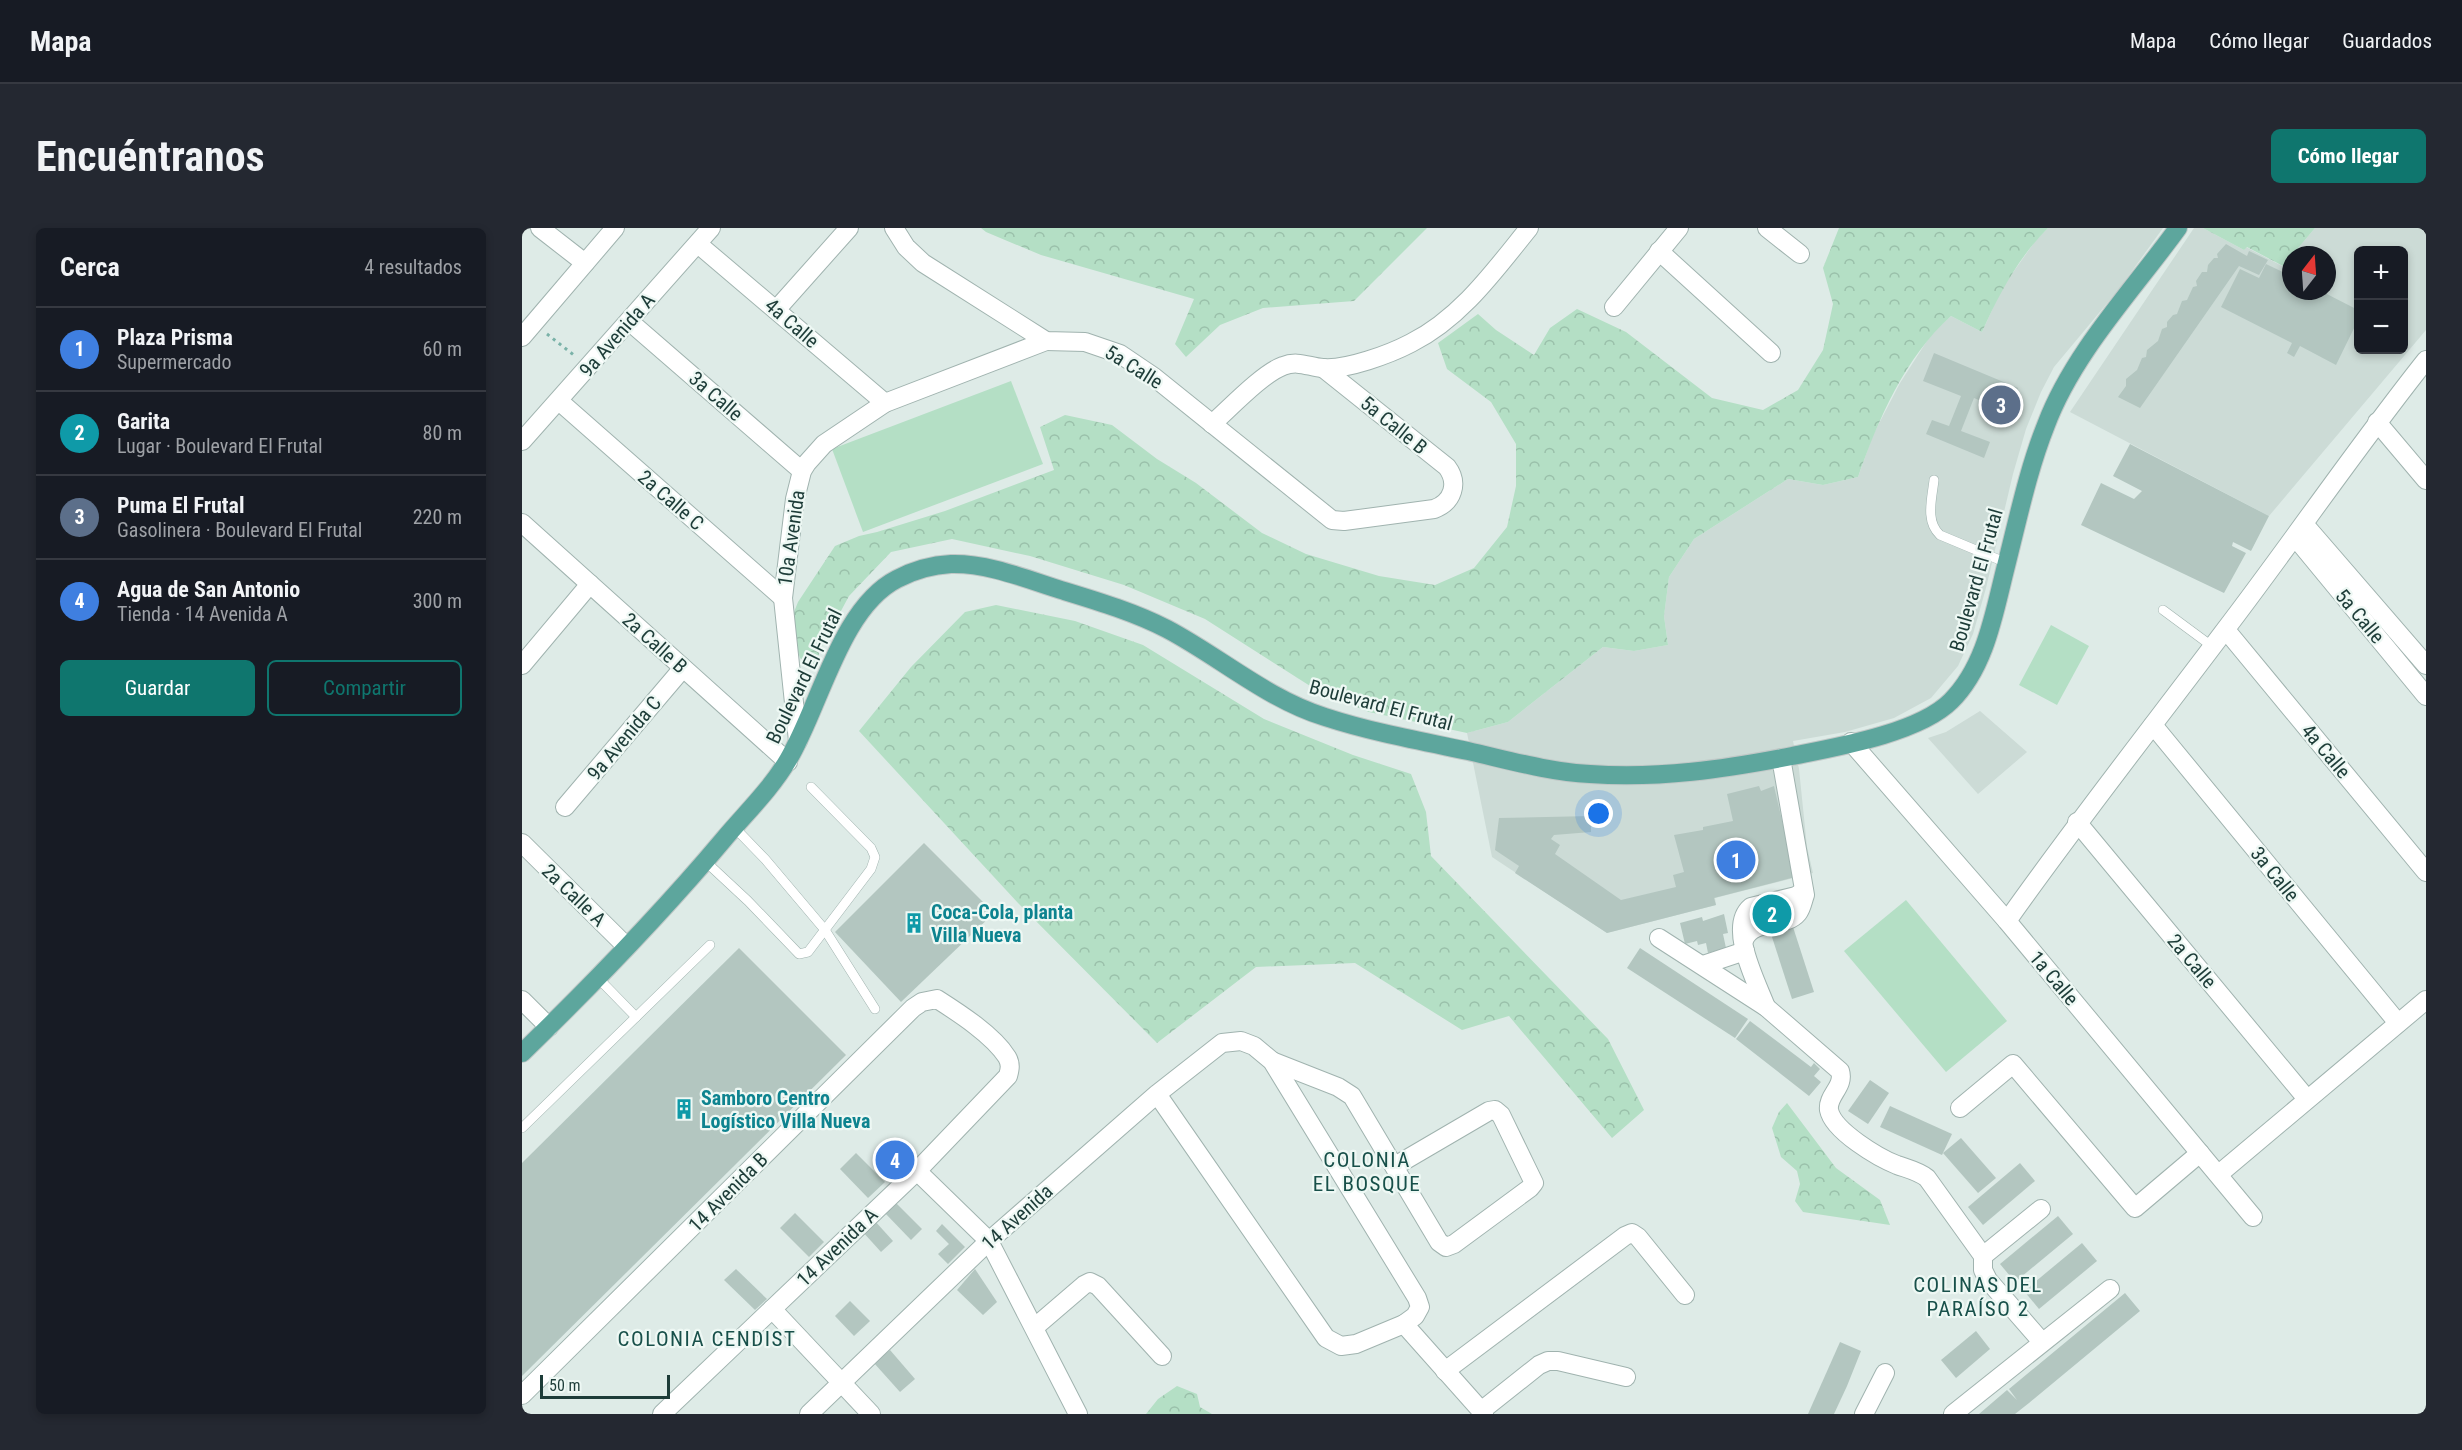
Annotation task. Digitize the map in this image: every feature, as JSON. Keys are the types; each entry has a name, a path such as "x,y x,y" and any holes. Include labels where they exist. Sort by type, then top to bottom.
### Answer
{"main road":[{"name":"Boulevard El Frutal","path":"522,1053 705,861 788,762 841,646 871,598 901,576 928,567 956,564 993,569 1134,614 1190,642 1286,701 1320,716 1375,731 1564,772 1594,775 1682,773 1726,769 1892,732 1929,717 1958,694 1973,670 1987,639 2037,448 2061,392 2086,350 2178,228"}],"street":[{"path":"540,228 585,263"},
{"path":"522,337 615,228"},
{"name":"9a Avenida A","path":"522,441 711,228"},
{"path":"776,310 849,228"},
{"path":"894,228 906,247 923,263 1046,341"},
{"path":"1212,424 1276,368 1298,363 1323,368 1360,362 1411,343 1430,332 1448,319 1476,291 1529,228"},
{"path":"1614,307 1678,228"},
{"path":"1767,228 1800,254"},
{"name":"4a Calle","path":"698,243 885,403"},
{"path":"1659,251 1771,353"},
{"name":"3a Calle","path":"629,321 802,471"},
{"name":"10a Avenida","path":"798,741 783,598 789,539 802,471 813,454 824,444 885,403 1046,341"},
{"name":"5a Calle","path":"1046,341 1085,342 1120,354 1154,377 1332,520"},
{"path":"2007,921 2077,822 2226,630 2377,422 2426,360"},
{"name":"5a Calle B","path":"1323,368 1447,467 1453,477 1454,489 1445,504 1434,508 1344,521 1332,520"},
{"name":"2a Calle C","path":"559,401 783,598"},
{"path":"2377,422 2426,480"},
{"name":"2a Calle B","path":"522,523 788,762"},
{"name":"5a Calle","path":"2299,530 2426,665"},
{"name":"5a Calle","path":"2299,530 2426,696"},
{"path":"522,665 590,584"},
{"name":"4a Calle","path":"2226,630 2426,872"},
{"name":"9a Avenida C","path":"565,807 683,668"},
{"name":"3a Calle","path":"2153,725 2398,1023"},
{"name":"1a Calle","path":"1851,742 2007,921 2253,1216"},
{"path":"1766,1007 1744,946 1742,919 1751,907 1796,896 1804,891 1781,758"},
{"name":"2a Calle","path":"2077,822 2307,1099"},
{"name":"2a Calle A","path":"522,843 626,946"},
{"path":"1659,938 1766,1007 1840,1071 1841,1082 1830,1102 1829,1112 1838,1126 1865,1148 1896,1165 1914,1170 1927,1178 1983,1256 1983,1270 1988,1280 2042,1342"},
{"path":"1703,965 1744,946"},
{"name":"14 Avenida B","path":"522,1395 922,1002 937,999 975,1025 1008,1058 1011,1068 1008,1076"},
{"path":"522,1000 549,1027"},
{"path":"2219,1174 2426,1000"},
{"name":"14 Avenida","path":"809,1414 989,1241 1157,1094 1222,1043 1241,1041 1254,1046 1272,1061"},
{"path":"1272,1061 1338,1087 1352,1096 1439,1242 1446,1247 1454,1244 1534,1183 1501,1115 1495,1110 1489,1111 1395,1166"},
{"path":"1157,1094 1326,1338 1341,1346 1356,1344 1404,1324 1415,1316 1420,1307 1417,1298 1272,1061"},
{"path":"1960,1108 2013,1064 2135,1208 2200,1152"},
{"name":"14 Avenida A","path":"662,1414 917,1171 1008,1076"},
{"path":"917,1171 989,1241 1078,1414"},
{"path":"1983,1256 2041,1209"},
{"path":"1445,1371 1632,1233 1638,1237 1685,1295"},
{"path":"1035,1327 1090,1282 1098,1286 1162,1356"},
{"path":"1953,1414 2110,1289"},
{"path":"772,1309 871,1414"},
{"path":"1404,1324 1482,1413 1539,1365 1548,1361 1558,1361 1626,1377"},
{"path":"1864,1414 1885,1373"}],"lane":[{"path":"1934,480 1930,516 1934,529 1940,535 2007,563"},
{"path":"2163,610 2213,647"},
{"path":"705,861 748,901 799,954 808,952 871,869 875,857 871,848 811,787"},
{"path":"734,827 765,859 825,930 875,1009"},
{"path":"522,1128 710,945"},
{"path":"596,976 636,1017"}],"path":[{"path":"535,323 588,368"}],"shaded area":[{"path":"2048,228 2163,228 2119,289 2054,367 2041,392 2026,429 2013,474 1973,634 1958,666 1931,698 1894,718 1845,732 1793,741 1799,769 1807,847 1813,873 1715,898 1716,905 1607,933 1492,857 1467,733 1508,722 1603,647 1634,651 1668,645 1664,616 1669,577 1694,539 1788,479 1823,485 1858,477 1873,435 1900,383 1932,333 1951,316 1982,332 2002,288 2036,240"},
{"path":"2194,228 2203,228 2244,250 2246,247 2282,266 2282,300 2336,300 2336,246 2300,246 2315,228 2426,228 2426,330 2408,351 2408,246 2354,246 2354,354 2406,354 2269,516 2070,412"},
{"path":"1980,711 2027,752 1978,794 1928,738 1946,732"}],"green space":[{"path":"981,228 1427,228 1354,301 1263,308 1220,325 1186,357 1175,344 1194,299 1041,255"},
{"path":"1839,228 2048,228 2027,252 2010,277 1982,332 1951,316 1920,350 1884,412 1858,477 1823,485 1788,479 1694,539 1669,577 1664,616 1668,645 1634,651 1603,647 1508,722 1467,733 1369,712 1318,691 1205,619 1124,585 1030,556 952,539 891,552 849,596 820,650 815,668 809,667 800,658 792,617 798,602 835,546 859,536 945,511 1054,470 1040,427 1065,415 1112,425 1157,459 1196,483 1262,533 1306,554 1379,576 1435,585 1474,568 1507,527 1516,486 1516,444 1491,402 1447,369 1438,343 1478,314 1496,330 1534,355 1550,328 1577,309 1626,332 1712,398 1763,410 1798,390 1823,350 1833,304 1823,268"},
{"path":"2203,228 2315,228 2300,246 2282,246 2282,265 2247,247 2244,250"},
{"path":"1011,381 1043,464 863,532 832,449"},
{"path":"996,605 1075,621 1143,645 1264,719 1353,755 1411,774 1426,812 1431,856 1608,1039 1644,1110 1612,1138 1509,1016 1462,1030 1355,963 1256,967 1157,1043 1018,903 859,731 911,667 965,612"},
{"path":"2051,625 2089,646 2057,705 2019,685"},
{"path":"1906,900 2007,1021 1946,1072 1844,951"},
{"path":"1787,1103 1836,1168 1880,1200 1890,1225 1803,1212 1795,1201 1800,1184 1797,1171 1781,1157 1772,1128 1779,1112"},
{"path":"1177,1386 1197,1394 1200,1407 1212,1414 1146,1414 1158,1399"}],"building":[{"path":"2226,244 2247,256 2249,251 2268,260 2259,275 2239,266 2140,408 2118,397 2126,386 2126,379 2137,370 2142,358 2146,357 2147,350 2158,341 2162,329 2167,327 2167,322 2177,314 2182,301 2187,300 2193,287 2197,286 2196,281 2202,272 2207,272 2208,265 2214,258 2218,258 2217,254"},
{"path":"2266,264 2282,272 2282,300 2336,299 2354,308 2354,328 2336,365 2300,346 2294,357 2287,353 2292,343 2221,307 2240,269 2259,278"},
{"path":"1934,353 2018,388 2008,412 1974,398 1961,431 1990,442 1984,458 1926,434 1932,420 1949,426 1961,396 1923,381"},
{"path":"2130,444 2269,516 2251,551 2233,542 2232,546 2246,553 2224,593 2081,525 2101,483 2134,499 2142,491 2113,476"},
{"path":"1759,786 1761,791 1774,786 1795,877 1714,898 1716,905 1607,933 1515,873 1519,866 1495,850 1499,818 1591,816 1591,832 1554,835 1551,839 1560,845 1555,854 1621,900 1676,887 1673,875 1684,872 1674,835 1703,830 1703,827 1733,821 1727,794"},
{"name":"Coca-Cola, planta Villa Nueva","path":"924,843 994,913 901,1002 835,932"},
{"path":"1724,914 1728,933 1723,934 1726,948 1708,953 1706,943 1698,945 1697,941 1685,944 1680,923 1702,917 1703,921"},
{"path":"1793,927 1814,992 1792,999 1771,934"},
{"name":"Samboro Centro Logístico Villa Nueva","path":"739,948 846,1055 522,1376 522,1163"},
{"path":"1640,948 1748,1019 1735,1038 1627,968"},
{"path":"1750,1021 1811,1067 1814,1063 1820,1069 1814,1076 1821,1082 1809,1096 1736,1039"},
{"path":"1870,1080 1889,1093 1868,1124 1848,1111"},
{"path":"1890,1106 1952,1134 1942,1155 1880,1127"},
{"path":"1961,1138 1996,1178 1978,1193 1943,1153"},
{"path":"891,1150 905,1166 900,1170 886,1154"},
{"path":"856,1153 885,1182 868,1198 840,1169"},
{"path":"2020,1163 2035,1181 1983,1225 1968,1207"},
{"path":"895,1202 922,1229 911,1240 884,1212"},
{"path":"795,1213 824,1242 809,1257 780,1228"},
{"path":"2058,1216 2073,1234 2015,1282 2000,1264"},
{"path":"874,1220 893,1241 881,1252 862,1231"},
{"path":"942,1224 965,1247 948,1264 938,1254 949,1244 936,1231"},
{"path":"2082,1243 2097,1261 2039,1309 2024,1291"},
{"path":"736,1269 767,1299 755,1310 724,1280"},
{"path":"975,1269 997,1302 983,1315 957,1290"},
{"path":"2125,1293 2140,1311 2029,1403 2015,1414 1979,1414 2007,1390 2017,1400 2009,1389"},
{"path":"850,1301 870,1321 854,1336 835,1316"},
{"path":"1976,1331 1990,1349 1956,1378 1941,1360"},
{"path":"1840,1342 1861,1351 1847,1386 1834,1414 1808,1414"},
{"path":"890,1350 915,1379 900,1392 874,1363"}],"place":[{"name":"Puma El Frutal","path":"2001,405"},
{"name":"Plaza Prisma","path":"1736,860"},
{"name":"Garita","path":"1772,914"},
{"name":"Coca-Cola, planta Villa Nueva","path":"914,923"},
{"name":"Samboro Centro Logístico Villa Nueva","path":"684,1109"},
{"name":"Agua de San Antonio","path":"895,1160"}],"district":[{"name":"COLONIA EL BOSQUE","path":"1367,1172"},
{"name":"COLINAS DEL PARAÍSO 2","path":"1978,1297"},
{"name":"COLONIA CENDIST","path":"707,1339"}]}
